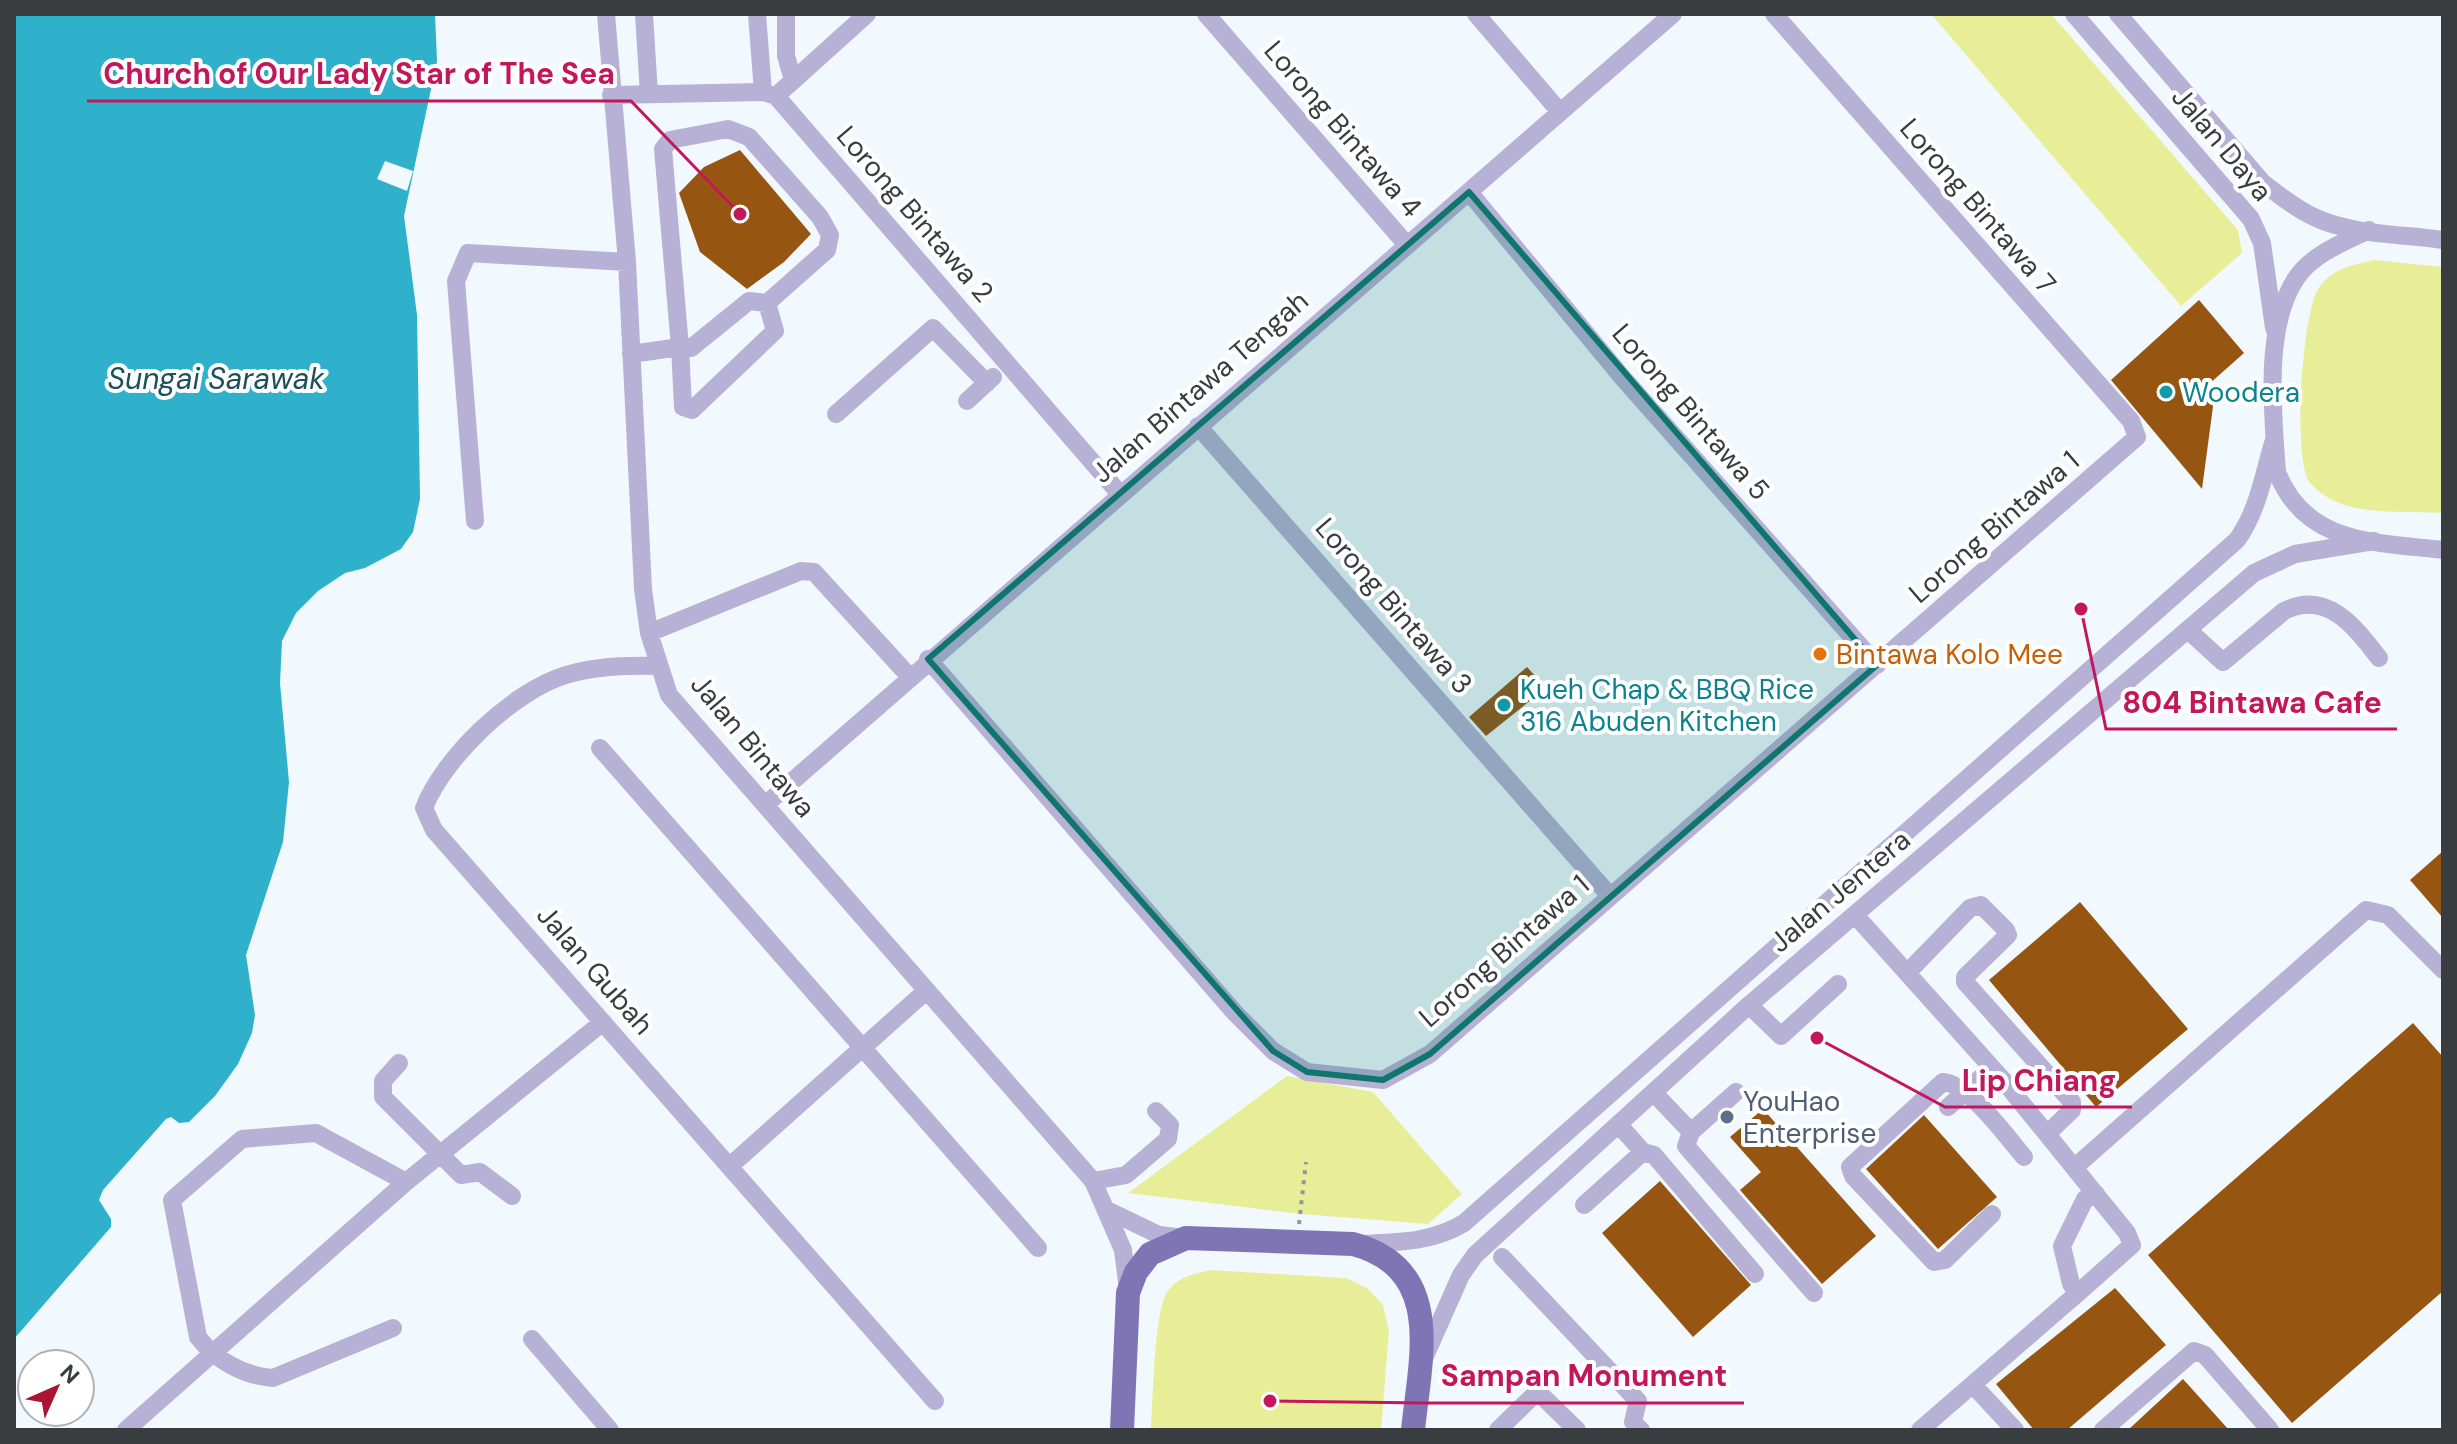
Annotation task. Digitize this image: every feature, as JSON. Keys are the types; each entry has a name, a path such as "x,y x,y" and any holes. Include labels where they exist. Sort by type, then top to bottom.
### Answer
{"main road":[{"path":"1122,1430 1128,1293 1136,1272 1150,1254 1186,1238 1353,1244 1369,1248 1386,1260 1404,1277 1423,1320 1413,1430"}],"street":[{"name":"Jalan Bintawa","path":"606,14 627,262 643,589 649,633 669,695 1093,1181 1109,1211 1123,1250 1128,1293"},
{"path":"644,14 649,94"},
{"path":"757,14 770,94"},
{"path":"786,14 786,56 793,80"},
{"path":"611,95 770,94 793,80 867,14"},
{"name":"Lorong Bintawa 4","path":"1206,14 1407,245"},
{"path":"1476,14 1560,112"},
{"name":"Jalan Bintawa Tengah","path":"765,805 928,659 1673,14"},
{"name":"Lorong Bintawa 7","path":"1774,14 2131,421 2137,437"},
{"name":"Jalan Daya","path":"2074,14 2251,219 2264,255 2275,335"},
{"name":"Jalan Daya","path":"2118,14 2263,183 2315,218 2369,230 2443,240"},
{"name":"Lorong Bintawa 2","path":"770,94 1120,494"},
{"path":"631,354 680,347 691,348 749,301 767,303 827,250 830,235 820,217 749,137 728,129 670,140 663,149 680,347 683,407 688,411 775,331 767,303"},
{"name":"Lorong Bintawa 5","path":"1469,192 1622,377 1877,665"},
{"path":"2369,230 2329,250 2297,277 2275,335 2274,440 2280,480 2303,514 2333,533 2443,550"},
{"path":"475,521 456,281 468,253 627,262"},
{"path":"836,414 933,328 987,383"},
{"path":"967,401 1007,364"},
{"name":"Lorong Bintawa 3","path":"1198,426 1610,896"},
{"name":"Lorong Bintawa 1","path":"928,659 1235,1013 1273,1051 1307,1072 1383,1080 1430,1054 2137,437"},
{"name":"Jalan Jentera","path":"1353,1244 1423,1240 1445,1235 1464,1223 2237,540 2256,509 2274,440"},
{"name":"Jalan Jentera","path":"1418,1373 1435,1330 1475,1255 1749,1005 2254,573 2295,554 2374,541"},
{"path":"649,633 801,571 814,572 909,676"},
{"path":"2188,630 2223,662 2284,611 2294,606 2323,606 2345,616 2379,658"},
{"name":"Jalan Gubah","path":"658,666 623,665 564,675 514,702 465,747 433,785 424,808 434,830 935,1401"},
{"path":"600,748 1038,1248"},
{"path":"1908,972 1970,908 1981,905 2006,930 2008,935 1965,977 1965,982 2072,1102 2072,1110 2048,1133"},
{"path":"2075,1167 2366,910 2388,915 2443,970"},
{"path":"1855,915 2048,1133 2127,1233 2132,1245 1920,1430"},
{"path":"1749,1005 1781,1036 1838,984"},
{"path":"730,1166 860,1046 926,991"},
{"path":"126,1430 406,1182 603,1022"},
{"path":"399,1063 383,1081 380,1091 461,1175 480,1172 512,1196"},
{"path":"1948,1107 1992,1068"},
{"path":"1992,1214 1945,1260 1934,1262 1853,1176 1850,1167 1938,1086 1953,1083 1965,1091 2024,1157"},
{"path":"1736,1092 1691,1132 1686,1146 1814,1293"},
{"path":"1654,1093 1691,1132"},
{"path":"1093,1181 1126,1175 1168,1139 1170,1125 1156,1111"},
{"path":"1619,1125 1643,1152 1654,1155 1755,1274"},
{"path":"393,1328 273,1378 258,1377 211,1355 198,1337 172,1200 242,1139 304,1132 316,1133 406,1182"},
{"path":"1584,1205 1643,1152"},
{"path":"2078,1293 2071,1284 2062,1246 2085,1199 2096,1194"},
{"path":"1109,1211 1159,1235 1186,1238"},
{"path":"1502,1257 1638,1401 1633,1422 1641,1430"},
{"path":"532,1339 610,1430"},
{"path":"2103,1430 2194,1351 2205,1355 2270,1430"},
{"path":"1973,1385 2015,1430"},
{"path":"1498,1430 1533,1396 1540,1394 1577,1430"}],"path":[{"path":"1298,1242 1306,1162"}],"highlighted area":[{"path":"1469,192 1877,665 1430,1054 1383,1080 1307,1072 1273,1051 928,659"}],"green space":[{"path":"1931,14 2051,14 2238,230 2242,253 2181,306"},
{"path":"2374,260 2443,267 2443,513 2355,508 2323,495 2310,483 2305,470 2301,447 2302,385 2308,323 2314,300 2320,286 2338,271"},
{"path":"1287,1076 1373,1092 1462,1194 1428,1224 1300,1214 1128,1193"},
{"path":"1210,1270 1346,1278 1367,1288 1383,1305 1389,1331 1381,1430 1151,1430 1159,1318 1167,1292 1186,1277"}],"water":[{"name":"Sungai Sarawak","path":"14,14 435,14 437,61 404,216 417,315 420,499 413,532 401,549 365,568 345,573 318,591 296,613 282,641 280,683 289,782 283,842 246,955 255,1015 252,1033 238,1064 215,1096 189,1122 179,1123 171,1117 166,1119 103,1190 99,1200 111,1219 111,1227 14,1339"}],"pier":[{"path":"385,161 413,171 407,191 377,179"}],"building":[{"path":"740,150 811,234 784,262 747,289 700,252 679,193 704,167"},
{"name":"Woodera","path":"2199,300 2244,353 2208,385 2214,399 2202,489 2111,380"},
{"name":"Kueh Chap & BBQ Rice 316 Abuden Kitchen","path":"1527,667 1546,688 1486,736 1469,717"},
{"path":"2443,851 2443,918 2410,880"},
{"path":"2080,902 2188,1029 2096,1107 1989,980"},
{"path":"2413,1023 2443,1057 2443,1291 2292,1423 2148,1255"},
{"path":"1763,1109 1876,1236 1822,1284 1740,1190 1761,1172 1730,1137"},
{"path":"1924,1115 1997,1197 1938,1249 1866,1169"},
{"path":"1660,1181 1751,1285 1693,1337 1602,1233"},
{"path":"2115,1288 2166,1345 2067,1430 2034,1430 1996,1384"},
{"path":"2183,1379 2229,1430 2128,1430"}],"place":[{"name":"Church of Our Lady Star of The Sea","path":"740,214"},
{"name":"Woodera","path":"2166,392"},
{"name":"804 Bintawa Cafe","path":"2081,609"},
{"name":"Bintawa Kolo Mee","path":"1820,654"},
{"name":"Kueh Chap & BBQ Rice 316 Abuden Kitchen","path":"1504,705"},
{"name":"Lip Chiang","path":"1817,1038"},
{"name":"YouHao Enterprise","path":"1727,1117"},
{"name":"Sampan Monument","path":"1270,1401"}]}
